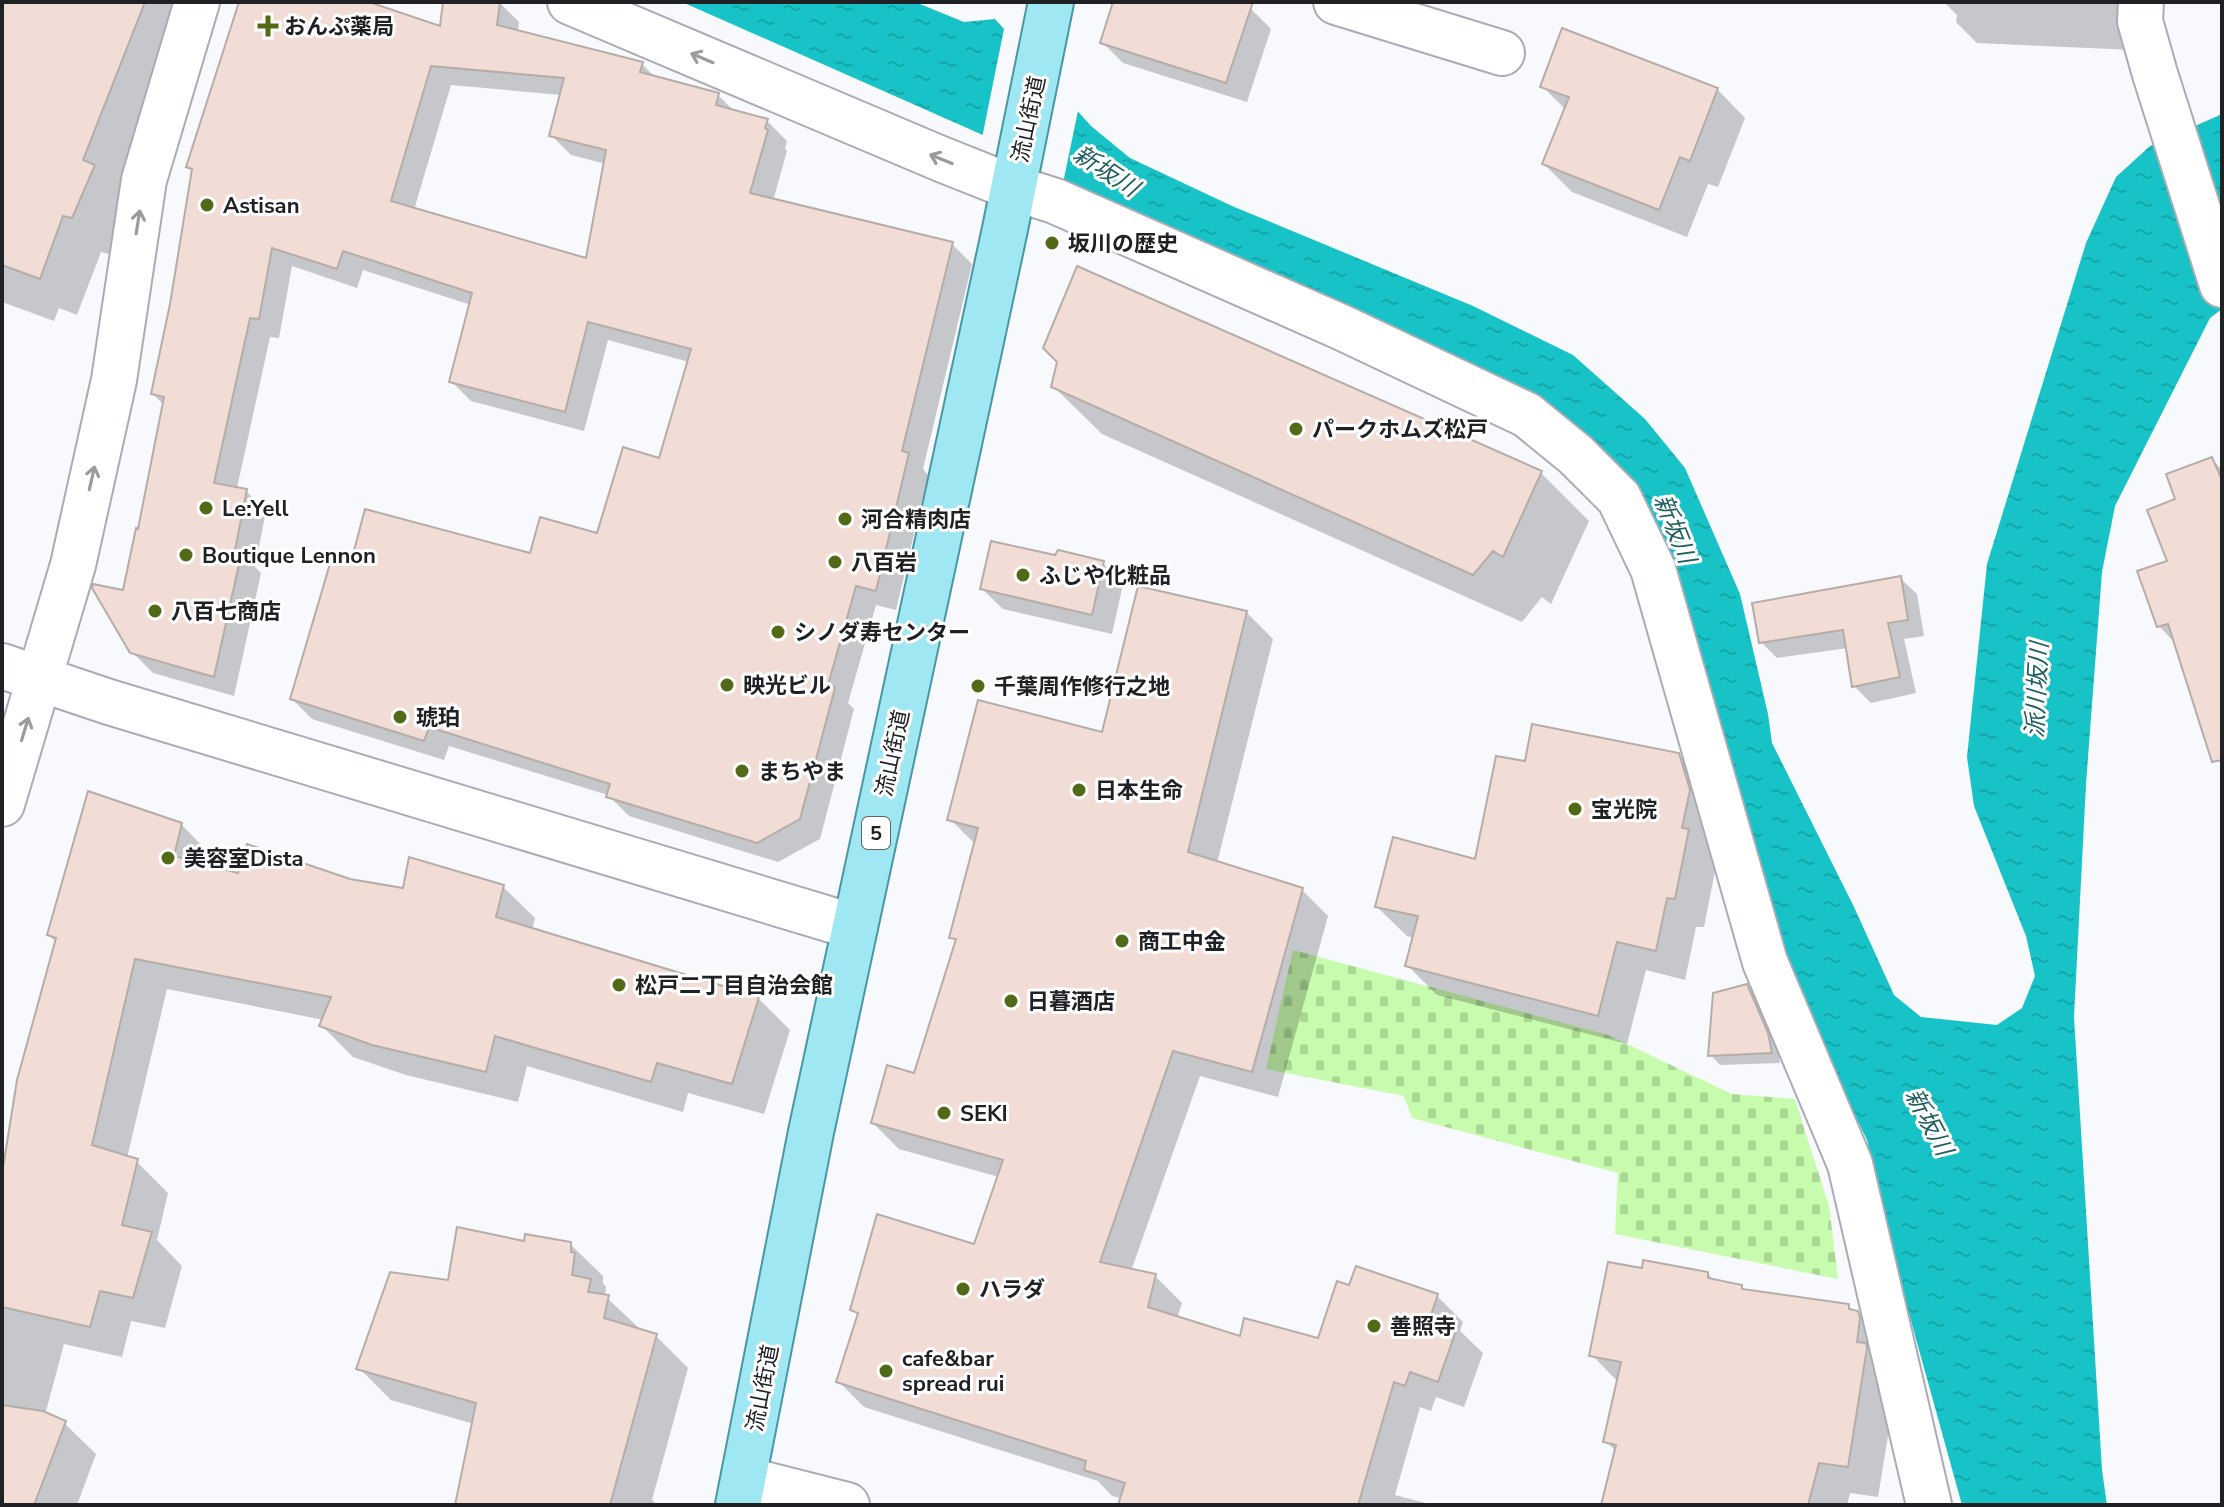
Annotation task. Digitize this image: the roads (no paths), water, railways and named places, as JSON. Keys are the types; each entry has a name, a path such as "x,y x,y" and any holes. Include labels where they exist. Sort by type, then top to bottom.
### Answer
{"main road":[{"name":"流山街道","path":"741,1492 811,1132 1051,2"}],"street":[{"path":"2,804 21,673 73,565 114,380 144,180 197,2"},
{"path":"570,2 941,159 1016,175 1055,201 1328,321 1527,415 1576,455 1619,498 1653,569 1765,962 1850,1164 1929,1505"},
{"path":"1336,2 1502,53"},
{"path":"2141,2 2140,21 2222,285"},
{"path":"21,673 855,927"},
{"path":"741,1492 847,1505"}],"water":[{"path":"682,2 915,2 964,22 995,19 1091,126 1130,158 1232,206 1473,306 1573,355 1645,419 1685,468 1740,594 1772,743 1894,995 1921,1017 1997,1025 2022,1008 2035,976 2026,936 1974,806 1967,757 1987,564 2086,243 2116,177 2150,146 2222,114 2222,309 2210,318 2115,506 2102,572 2086,784 2074,1017 2102,1470 2107,1505 1962,1505 1895,1263 1867,1140 1796,995 1652,527 1618,464 1564,418 1075,191 1001,143"}],"place":[{"name":"おんぷ薬局","path":"268,26"},
{"name":"Astisan","path":"207,205"},
{"name":"坂川の歴史","path":"1052,243"},
{"name":"パークホムズ松戸","path":"1296,429"},
{"name":"Le:Yell","path":"206,508"},
{"name":"河合精肉店","path":"845,519"},
{"name":"Boutique Lennon","path":"186,555"},
{"name":"八百岩","path":"835,562"},
{"name":"ふじや化粧品","path":"1023,575"},
{"name":"八百七商店","path":"155,611"},
{"name":"シノダ寿センター","path":"778,632"},
{"name":"映光ビル","path":"727,685"},
{"name":"千葉周作修行之地","path":"978,686"},
{"name":"琥珀","path":"400,717"},
{"name":"まちやま","path":"742,771"},
{"name":"日本生命","path":"1079,790"},
{"name":"宝光院","path":"1575,809"},
{"name":"美容室Dista","path":"168,858"},
{"name":"商工中金","path":"1122,941"},
{"name":"松戸二丁目自治会館","path":"619,985"},
{"name":"日暮酒店","path":"1011,1001"},
{"name":"SEKI","path":"944,1113"},
{"name":"ハラダ","path":"963,1289"},
{"name":"善照寺","path":"1374,1326"},
{"name":"cafe&bar spread rui","path":"886,1371"}],"water label":[{"name":"新坂川","path":"1106,171"},
{"name":"新坂川","path":"1675,529"},
{"name":"派川坂川","path":"2037,690"},
{"name":"新坂川","path":"1929,1122"}]}
